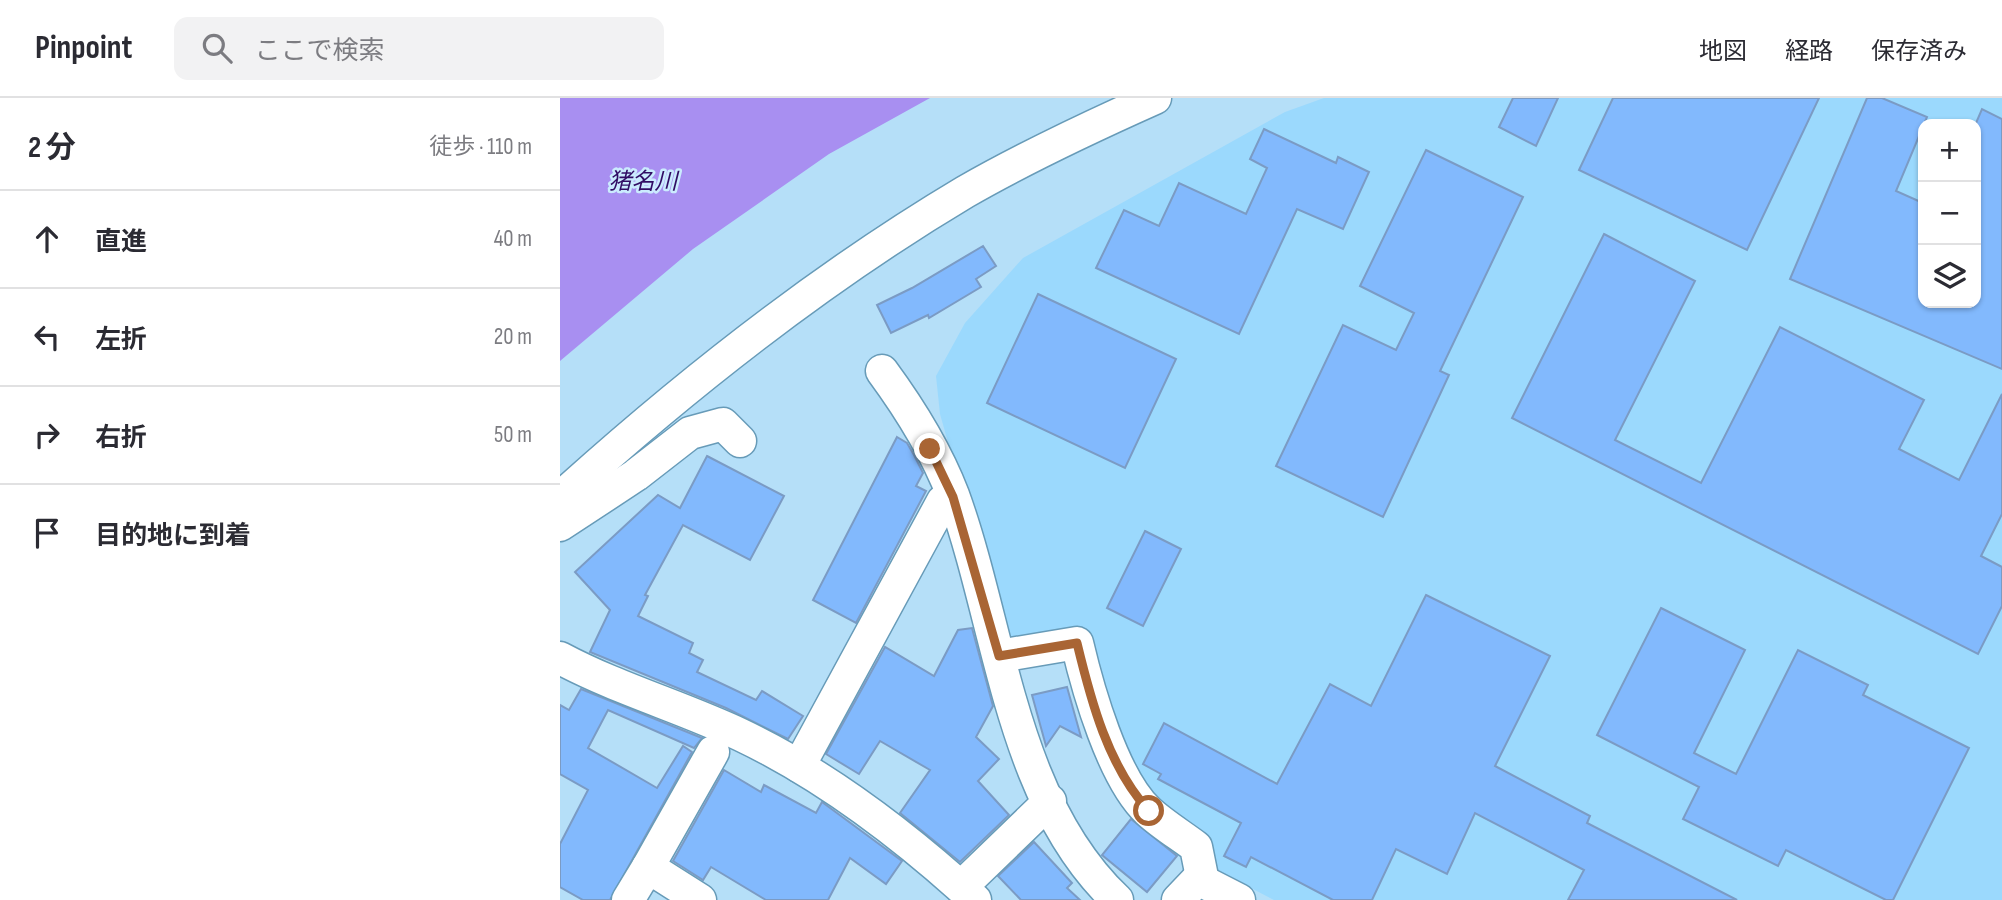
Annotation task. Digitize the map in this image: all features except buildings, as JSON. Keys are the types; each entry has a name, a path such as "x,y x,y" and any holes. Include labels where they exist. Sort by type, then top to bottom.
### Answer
{"street":[{"path":"560,498 636,429 729,355 804,298 905,229 1022,162 1155,98"},
{"path":"882,371 905,402 953,497 1027,755 1083,861 1117,900"},
{"path":"560,525 636,475 690,433 723,424 740,441"},
{"path":"799,766 943,501 953,497"},
{"path":"999,656 1077,643 1092,708 1135,796 1149,811 1196,847 1203,889"},
{"path":"560,658 741,735 799,766 926,855 968,893 1050,801"},
{"path":"628,900 713,752"},
{"path":"648,867 700,900"},
{"path":"1178,900 1198,879 1203,889 1239,900"}],"shaded area":[{"path":"1324,98 2002,98 2002,900 1274,900 1207,865 1145,798 1102,696 1082,630 1004,641 940,414 936,376 965,323 1023,258 1285,112"}],"water":[{"name":"猪名川","path":"560,98 930,98 829,154 693,249 560,361"}],"route":[{"path":"930,449 953,497 999,656 1077,643 1092,708 1135,796 1149,811"}]}
